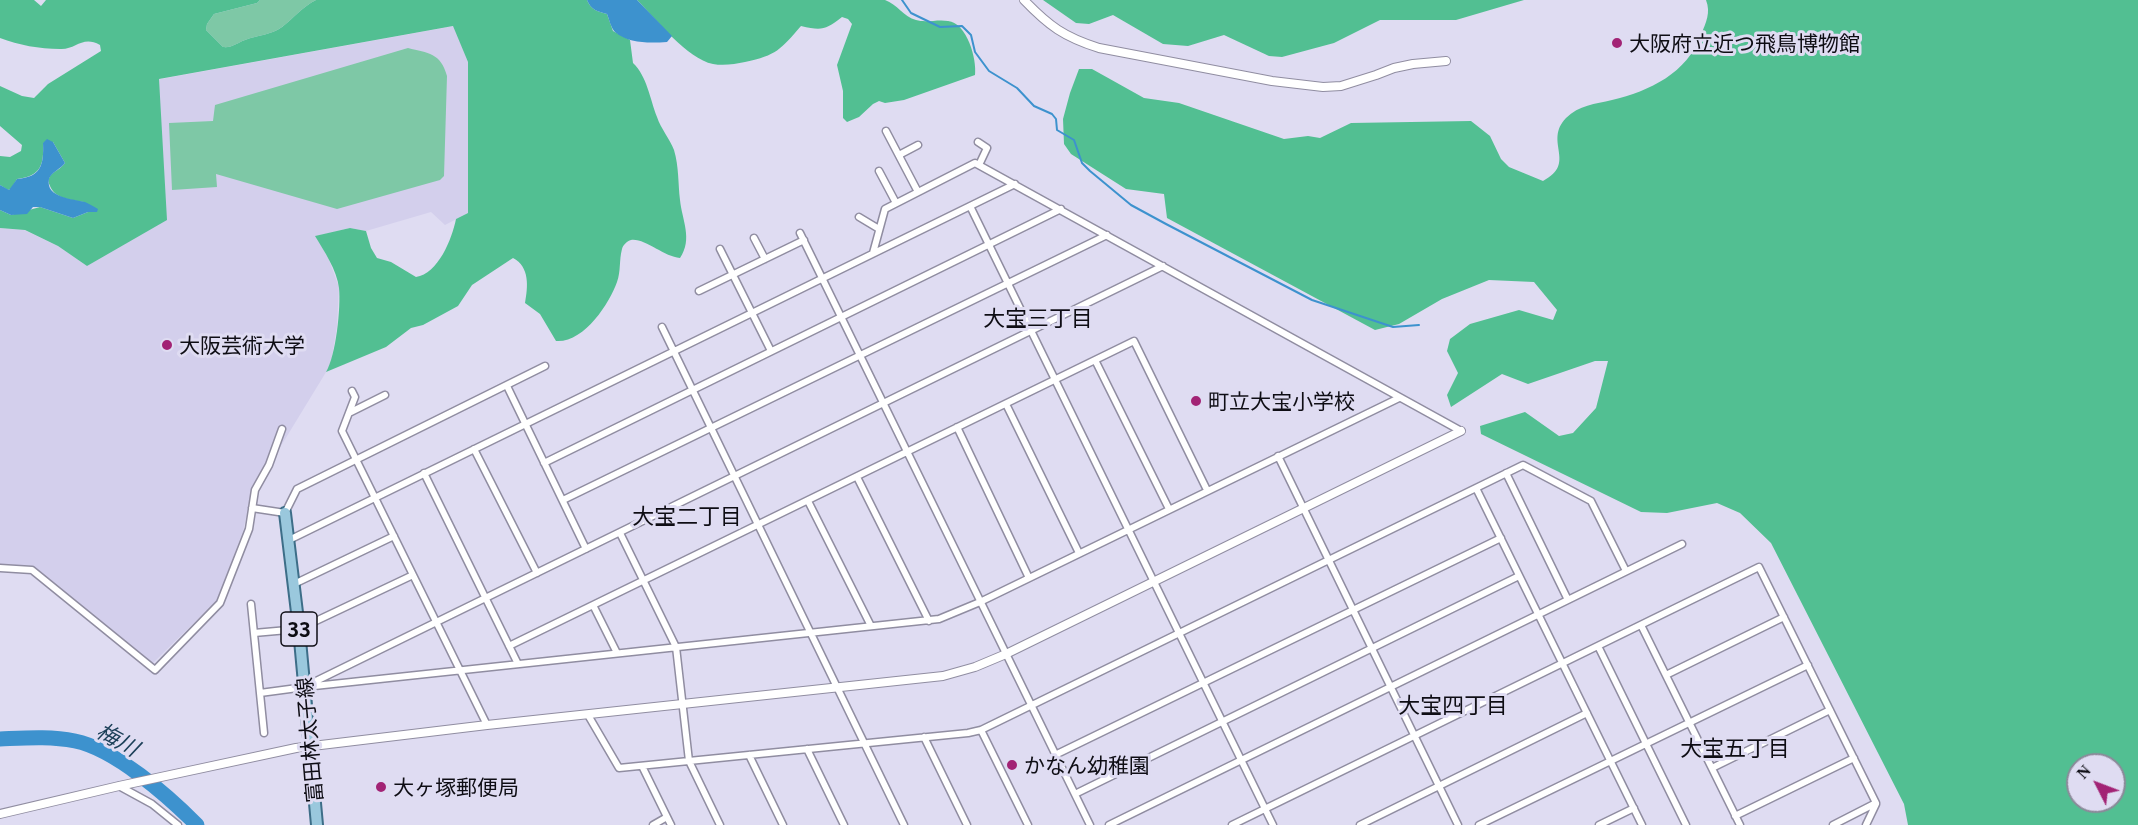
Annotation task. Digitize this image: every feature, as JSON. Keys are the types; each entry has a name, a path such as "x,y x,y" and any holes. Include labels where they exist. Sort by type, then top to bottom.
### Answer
{"main road":[{"name":"富田林太子線","path":"285,513 299,629 317,825"}],"street":[{"path":"1024,0 1050,27 1075,40 1099,48 1272,81 1323,87 1341,86 1394,68 1446,61"},
{"path":"886,130 918,192"},
{"path":"978,142 987,148 978,165"},
{"path":"899,155 918,145"},
{"path":"873,253 885,209 975,163 1461,431"},
{"path":"879,171 897,203"},
{"path":"289,540 1015,184"},
{"path":"970,206 1272,825"},
{"path":"544,463 1061,209"},
{"path":"859,217 879,229"},
{"path":"563,500 1107,235"},
{"path":"699,291 765,259 802,237 1090,825"},
{"path":"754,238 765,259"},
{"path":"720,249 771,351"},
{"path":"304,687 1163,266"},
{"path":"662,327 903,823 894,825"},
{"path":"509,646 1134,341 1207,490"},
{"path":"1095,360 1169,509"},
{"path":"252,508 285,513 297,489 545,366"},
{"path":"507,386 586,549"},
{"path":"352,391 355,397 342,431 487,725"},
{"path":"349,414 385,395"},
{"path":"260,693 928,621 950,616 1399,398"},
{"path":"1006,404 1079,553"},
{"path":"957,427 1029,578"},
{"path":"0,568 32,570 154,670 220,603 249,530 255,490 269,465 282,429"},
{"path":"0,813 129,783 309,746 943,676 975,667 1006,654 1461,431"},
{"path":"474,449 537,573"},
{"path":"1278,456 1458,825"},
{"path":"588,715 619,768 981,730 1523,465 1591,501 1626,571"},
{"path":"424,473 518,664"},
{"path":"1506,473 1568,600"},
{"path":"857,477 928,621"},
{"path":"1476,488 1642,825"},
{"path":"808,501 871,626"},
{"path":"620,533 676,647 689,760 720,825"},
{"path":"294,584 394,536"},
{"path":"1055,755 1501,538"},
{"path":"1109,825 1682,544"},
{"path":"1232,825 1759,567 1876,803"},
{"path":"254,633 299,629 413,574"},
{"path":"1075,794 1519,576"},
{"path":"251,604 264,733"},
{"path":"593,605 617,653"},
{"path":"1666,675 1784,617"},
{"path":"1641,625 1740,825"},
{"path":"1598,646 1686,825"},
{"path":"1479,825 1808,664"},
{"path":"1712,768 1830,710"},
{"path":"1364,824 1587,713"},
{"path":"981,730 1028,825"},
{"path":"924,737 967,825"},
{"path":"807,749 844,825"},
{"path":"749,755 783,825"},
{"path":"1735,816 1854,758"},
{"path":"642,766 671,825"},
{"path":"119,786 152,804 178,825"},
{"path":"1833,825 1876,803"},
{"path":"1866,825 1876,803"},
{"path":"1599,825 1634,808"},
{"path":"653,825 667,817"}],"shaded area":[{"name":"大阪芸術大学","path":"454,26 468,62 468,213 445,225 431,212 366,231 350,228 316,236 329,260 339,287 337,326 331,364 251,495 243,531 217,600 152,664 33,566 0,564 0,228 24,230 58,246 87,266 150,81"}],"green space":[{"path":"0,0 34,0 41,6 46,0 260,0 257,3 214,14 206,30 223,47 226,47 278,30 316,0 587,0 592,8 607,14 613,31 630,40 633,63 645,81 659,121 674,150 686,229 684,251 680,258 636,240 627,242 622,249 617,282 602,311 576,336 556,341 540,314 525,303 527,284 525,272 519,262 513,258 472,285 458,306 423,325 411,328 386,347 326,372 333,355 337,331 339,288 333,268 315,236 350,228 366,231 377,258 391,262 416,277 424,274 437,263 451,236 456,219 468,213 468,62 453,26 159,79 167,220 87,266 58,246 25,230 0,228 0,210 11,215 40,207 73,218 88,212 84,202 60,196 50,186 48,181 50,176 65,163 53,142 43,143 42,163 36,172 17,179 11,189 8,190 0,185 0,156 10,157 21,151 22,145 0,126 0,86 22,96 34,98 48,84 101,51 100,45 94,42 84,42 66,49 52,49 14,43 0,38"},
{"path":"260,0 316,0 278,30 232,46 223,47 206,30 214,14 257,3"},
{"path":"637,0 885,0 916,20 948,21 961,28 972,51 975,75 904,100 885,103 879,101 859,117 847,122 843,118 843,91 837,65 852,24 848,19 842,17 823,28 814,29 801,26 771,54 745,62 717,65 703,61 683,47"},
{"path":"1043,0 1524,0 1456,20 1380,20 1334,43 1282,57 1269,56 1224,35 1188,46 1163,44 1113,15 1089,24 1076,23"},
{"path":"1706,0 2138,0 2138,825 1908,825 1904,804 1771,543 1740,513 1717,503 1667,513 1641,512 1481,434 1480,426 1525,412 1559,436 1573,433 1596,408 1608,361 1595,361 1528,384 1502,374 1451,407 1447,395 1458,373 1447,351 1450,339 1470,324 1519,310 1553,320 1557,310 1534,282 1489,280 1442,299 1399,324 1375,330 1167,218 1164,194 1126,189 1071,154 1064,144 1063,119 1070,93 1079,69 1092,69 1144,98 1179,103 1284,139 1308,136 1320,138 1351,123 1471,121 1490,136 1501,159 1509,167 1543,181 1558,167 1560,159 1558,135 1566,118 1582,108 1640,91 1677,70 1695,48 1707,18"},
{"path":"408,48 433,55 441,63 447,76 444,176 440,180 337,209 216,174 217,187 172,190 169,123 213,121 215,105"}],"water":[{"path":"587,0 637,0 672,36 667,42 627,39 614,30 607,14 592,8"},
{"path":"47,139 53,142 65,163 50,177 51,190 61,196 87,203 98,209 97,212 88,212 73,218 40,207 33,207 27,214 11,215 0,210 0,185 9,190 17,179 36,173 42,164 43,143"}],"waterway":[{"path":"902,0 911,13 940,27 962,26 971,35 975,52 989,71 1017,88 1034,106 1052,114 1056,119 1057,130 1074,140 1082,163 1131,205 1312,300 1393,327 1419,325"},
{"name":"梅川","path":"0,739 56,738 91,746 124,763 197,825"}],"place":[{"name":"大阪府立近つ飛鳥博物館","path":"1617,43"},
{"name":"大阪芸術大学","path":"167,345"},
{"name":"町立大宝小学校","path":"1196,401"},
{"name":"かなん幼稚園","path":"1012,765"},
{"name":"大ヶ塚郵便局","path":"381,787"}],"district":[{"name":"大宝三丁目","path":"1038,318"},
{"name":"大宝二丁目","path":"687,516"},
{"name":"大宝四丁目","path":"1453,705"},
{"name":"大宝五丁目","path":"1735,748"}]}
